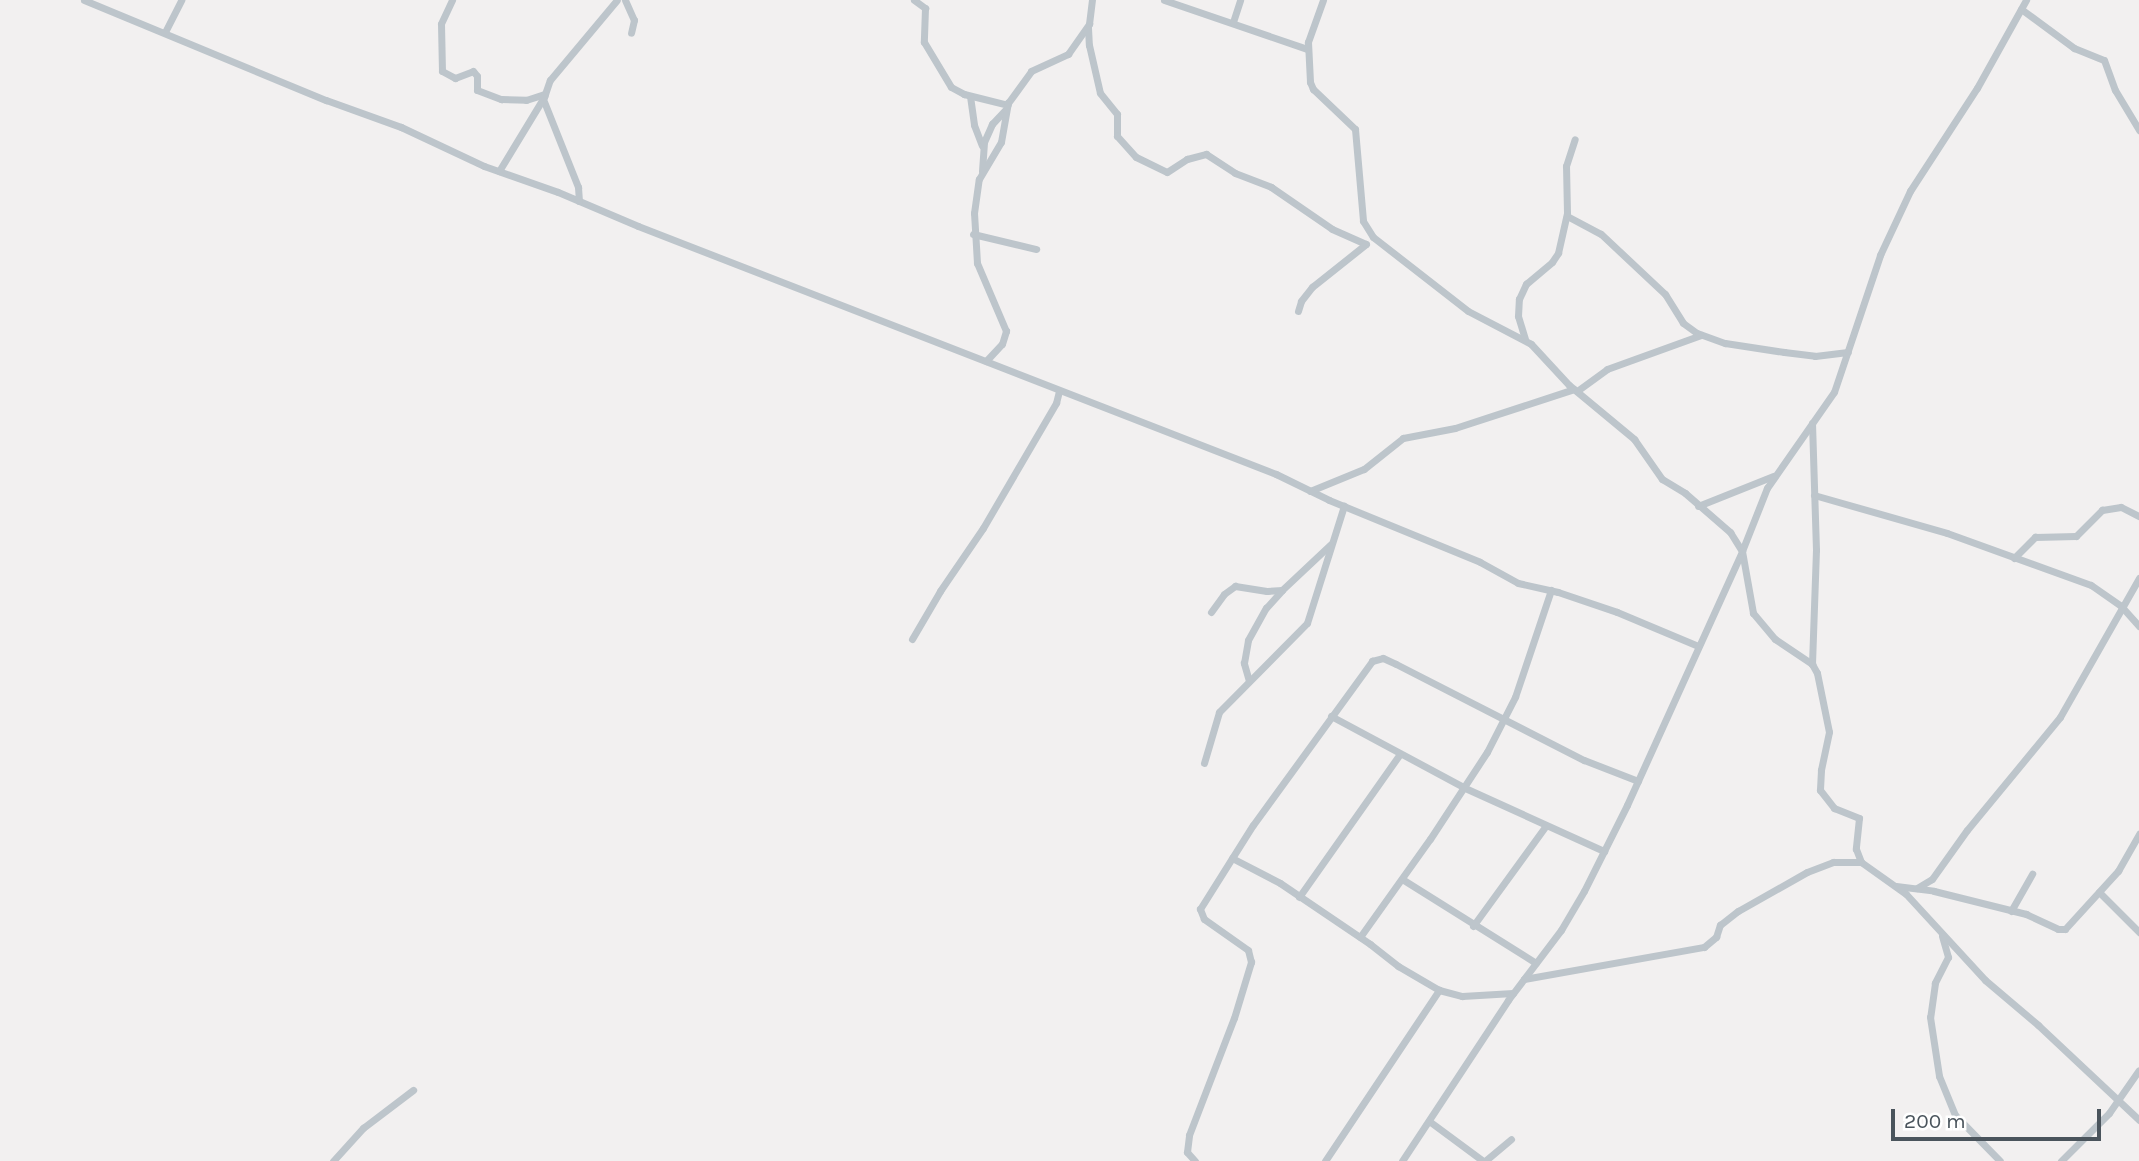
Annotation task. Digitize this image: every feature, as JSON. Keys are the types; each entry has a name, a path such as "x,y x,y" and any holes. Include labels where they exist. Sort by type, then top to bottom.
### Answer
{"street":[{"path":"84,0 326,100 401,127 464,158 1258,467 1480,562 1518,583 1551,590 1626,616 1698,646"},
{"path":"165,32 181,0"},
{"path":"452,0 441,24 442,71 455,78 470,71 475,72 477,90 501,99 526,100 544,96"},
{"path":"499,171 560,67 617,0"},
{"path":"625,0 634,20 631,33"},
{"path":"914,0 925,8 922,35 942,76 956,90 1007,107"},
{"path":"1092,0 1089,45 1100,93 1116,114 1117,136 1136,157 1167,172 1187,159 1206,154 1235,173 1272,187 1332,229 1366,244"},
{"path":"1164,0 1307,49"},
{"path":"1233,22 1240,0"},
{"path":"1323,0 1307,49 1313,89 1356,133 1363,221 1375,239 1468,311 1526,340 1575,390 1624,429 1662,479 1685,493 1730,532 1742,551 1752,612 1774,639 1812,664 1817,673 1829,719 1820,790 1834,808 1859,818 1856,849 1861,862 1895,886 1939,929 1984,980 2038,1025 2139,1120"},
{"path":"1402,1161 1513,993 1561,930 1604,851 1742,551 1773,476 1831,397 1880,255 1910,191 1977,88 2026,0"},
{"path":"2021,9 2074,48 2104,60 2115,90 2139,130"},
{"path":"982,172 983,146 992,124 1007,107 1027,75 1068,54 1089,23"},
{"path":"544,96 578,187 579,201"},
{"path":"970,96 974,125 983,146"},
{"path":"986,361 1002,344 1006,331 977,263 973,234 977,186 1000,142 1007,107"},
{"path":"1526,340 1518,316 1522,291 1555,258 1567,216 1566,166 1575,139"},
{"path":"1567,216 1601,234 1665,293 1683,323 1701,335 1737,345 1815,356 1848,352"},
{"path":"973,234 1036,249"},
{"path":"1298,311 1301,301 1312,287 1375,239"},
{"path":"1310,491 1364,469 1404,438 1455,428 1575,390 1607,369 1701,335"},
{"path":"912,639 940,591 983,528 1056,403 1059,391"},
{"path":"1812,423 1816,550 1812,664"},
{"path":"1698,506 1773,476"},
{"path":"1814,495 1947,533 2091,585 2120,606 2139,626"},
{"path":"1204,763 1219,712 1307,623 1344,506"},
{"path":"2014,558 2035,537 2076,536 2102,510 2121,507 2139,516"},
{"path":"1249,681 1244,663 1248,640 1266,608 1331,544"},
{"path":"1917,888 1932,879 1967,830 2060,717 2120,606 2139,578"},
{"path":"1211,612 1227,590 1235,586 1267,592 1282,590"},
{"path":"1360,937 1465,788 1503,719 1515,697 1551,590"},
{"path":"1195,1161 1187,1152 1189,1135 1250,969 1248,950 1200,913 1204,899 1372,661 1383,658 1584,760 1638,781"},
{"path":"1331,716 1465,788 1545,827 1604,851"},
{"path":"1299,897 1400,754"},
{"path":"1473,926 1545,827"},
{"path":"1895,886 1917,888 2011,911 2065,929 2124,862 2139,834"},
{"path":"1232,858 1299,897 1398,966 1438,990 1462,996 1513,993"},
{"path":"1524,979 1704,947 1716,937 1720,925 1738,911 1807,872 1833,862 1861,862"},
{"path":"2011,911 2032,874"},
{"path":"1402,879 1473,926 1536,963"},
{"path":"2099,892 2139,932"},
{"path":"1939,929 1948,950 1948,957 1931,997 1932,1042 1939,1076 1955,1115 2000,1161"},
{"path":"1325,1161 1438,990"},
{"path":"2061,1161 2109,1113 2139,1070"},
{"path":"333,1161 363,1128 413,1090"},
{"path":"1429,1121 1484,1161 1511,1139"}]}
